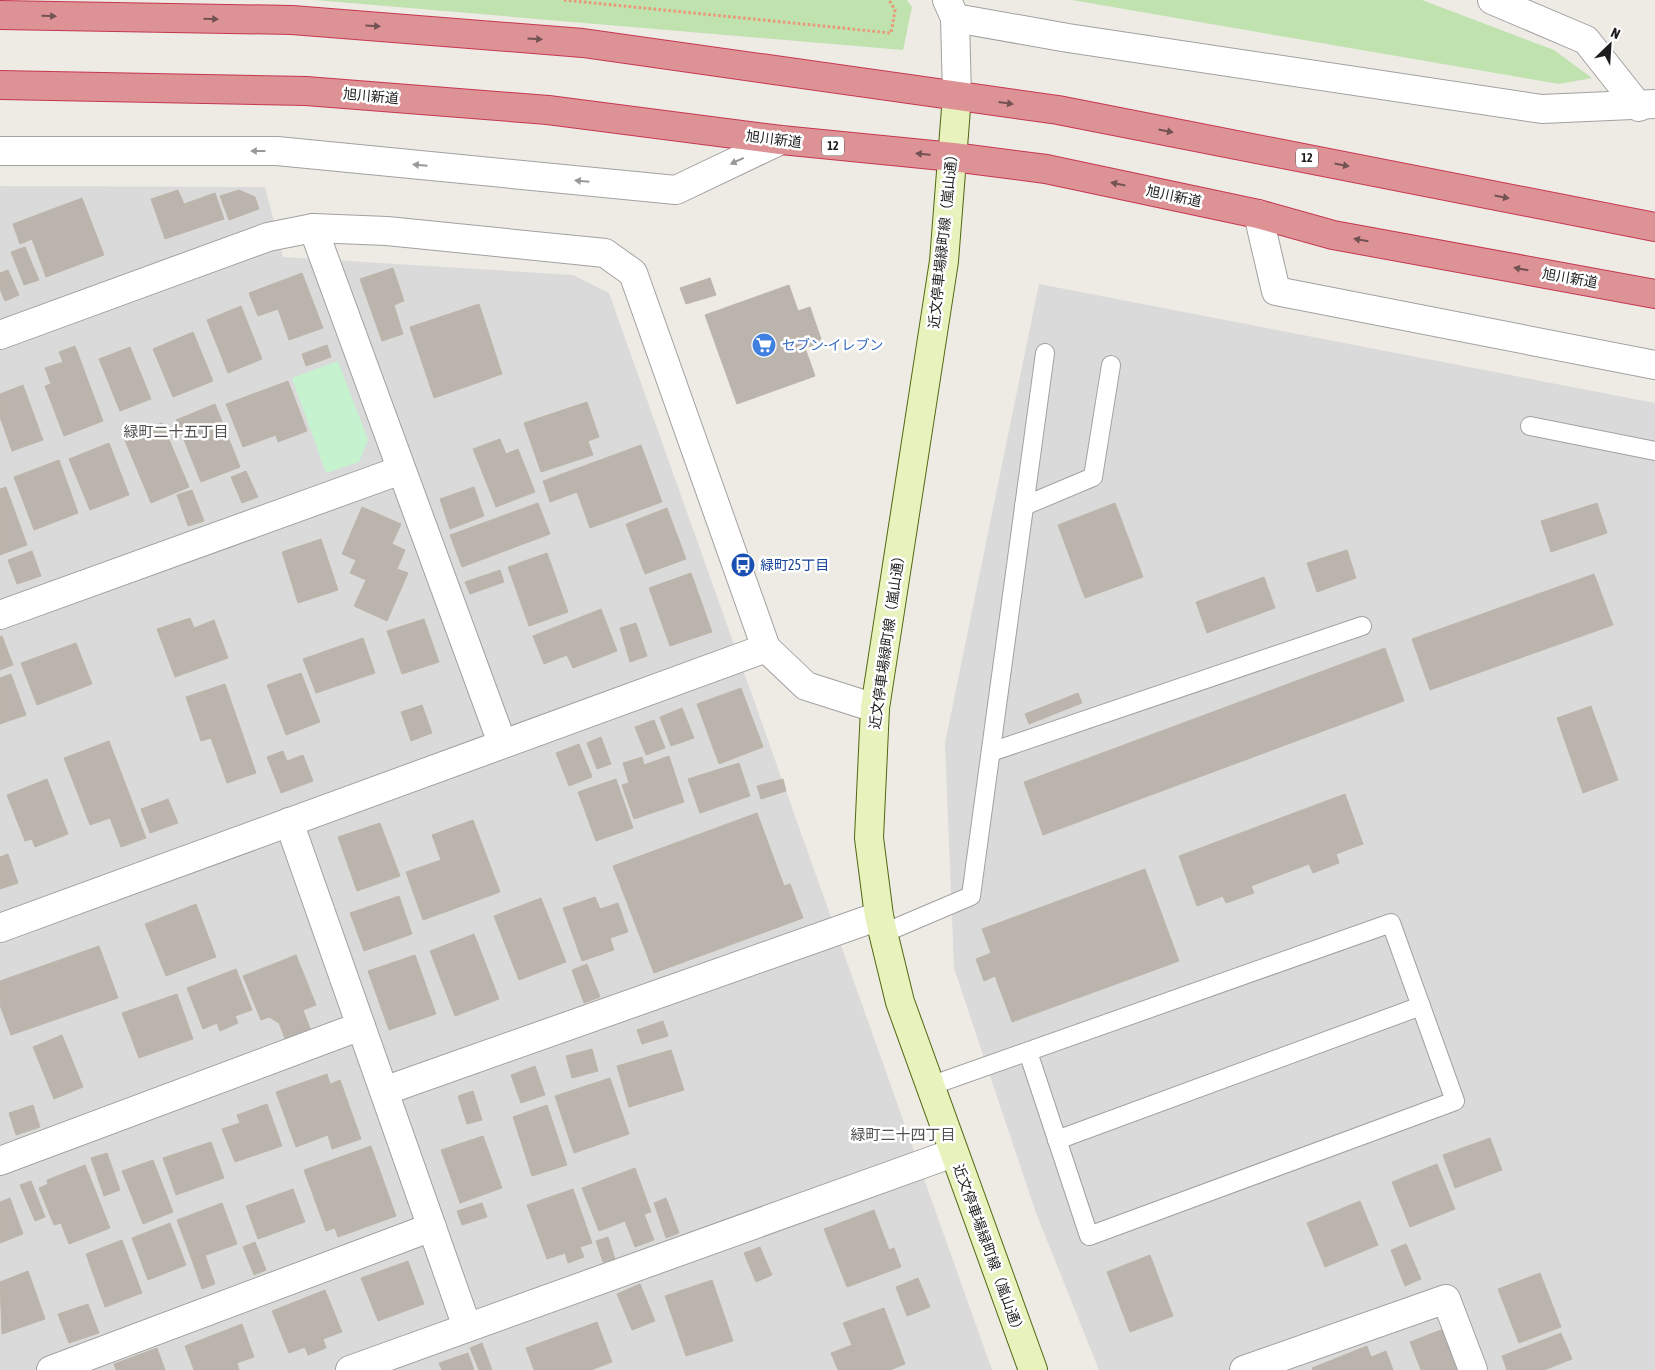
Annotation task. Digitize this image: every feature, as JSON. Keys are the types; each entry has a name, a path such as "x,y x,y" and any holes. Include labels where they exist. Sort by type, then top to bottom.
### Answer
{"highway":[{"name":"12","path":"0,15 292,20 583,43 1058,110 1655,227"},
{"name":"旭川新道","path":"0,86 306,91 548,110 781,140 953,157 1046,169 1258,214 1333,235 1655,294"}],"main road":[{"name":"近文停車場緑町線（嵐山通）","path":"957,96 944,262 875,708 870,838 881,924 900,1002 1033,1370"}],"street":[{"path":"1492,0 1586,40 1647,106"},
{"path":"957,96 951,9 1068,38 1542,109 1647,106"},
{"path":"0,151 277,151 676,190 781,140"},
{"path":"1258,214 1276,291 1655,365"},
{"path":"0,335 268,237 313,228 387,231 605,253 633,273 766,648 806,686 875,708"},
{"path":"313,228 502,743"},
{"path":"0,616 401,470"},
{"path":"0,928 766,648"},
{"path":"289,822 467,1327"},
{"path":"384,1091 881,924"},
{"path":"0,1161 361,1026"},
{"path":"350,1370 394,1363 467,1327 953,1153"},
{"path":"51,1370 432,1227"},
{"path":"1244,1370 1446,1299 1473,1370"}],"lane":[{"path":"881,924 971,896 1045,353"},
{"path":"1024,506 1093,477 1112,365"},
{"path":"1530,426 1655,451"},
{"path":"990,752 1362,626"},
{"path":"930,1086 1391,923 1455,1101 1089,1236 1028,1052"},
{"path":"1057,1140 1421,1006"}],"path":[{"path":"564,0 891,34 895,10 889,0"}],"shaded area":[{"path":"0,186 265,187 283,257 573,275 609,293 992,1370 0,1370"},
{"path":"1039,284 1655,403 1655,1370 1099,1370 1036,1213 954,968 945,743"}],"green space":[{"path":"315,0 907,0 912,7 903,50"},
{"path":"1072,0 1422,0 1554,50 1592,78 1559,84"},
{"path":"338,361 368,440 359,462 326,473 292,378"}],"building":[{"path":"178,190 184,204 215,193 224,219 165,239 151,199"},
{"path":"239,190 255,197 259,209 229,220 220,196"},
{"path":"82,198 104,255 46,277 32,239 20,244 13,224"},
{"path":"25,247 39,280 24,285 11,252"},
{"path":"393,268 404,301 394,305 403,334 382,341 360,279"},
{"path":"8,270 19,295 5,301 0,289 0,273"},
{"path":"302,273 323,328 289,340 278,309 258,316 249,293"},
{"path":"710,278 716,295 686,304 680,288"},
{"name":"セブン-イレブン","path":"789,285 798,311 810,307 822,342 805,348 815,376 737,404 705,315"},
{"path":"479,304 502,374 434,398 410,327"},
{"path":"241,306 262,359 228,373 207,320"},
{"path":"193,332 213,381 173,397 153,349"},
{"path":"327,345 331,357 306,366 302,354"},
{"path":"75,346 103,421 64,436 45,386 51,384 45,368 63,362 59,352"},
{"path":"130,347 151,399 120,411 99,359"},
{"path":"288,381 307,431 278,442 276,435 243,447 226,404"},
{"path":"23,385 43,440 12,451 0,417 0,394"},
{"path":"587,402 599,437 588,441 593,455 541,472 524,423"},
{"path":"215,404 240,467 201,482 176,420"},
{"path":"162,423 189,487 151,503 124,438"},
{"path":"500,439 506,454 518,449 535,492 496,507 473,449"},
{"path":"109,443 129,495 90,510 69,459"},
{"path":"641,445 662,502 590,528 577,492 550,502 543,481"},
{"path":"59,460 78,513 34,530 14,477"},
{"path":"246,471 258,497 242,503 231,477"},
{"path":"6,487 27,545 0,555 0,489"},
{"path":"474,487 484,516 450,529 440,499"},
{"path":"192,490 204,521 188,526 177,495"},
{"path":"538,503 550,534 462,567 450,535"},
{"path":"1115,503 1143,577 1085,598 1058,525"},
{"path":"1597,503 1607,533 1551,552 1541,521"},
{"path":"362,507 401,524 392,544 405,550 397,569 408,573 387,621 354,606 366,580 350,573 356,560 342,554"},
{"path":"667,508 686,559 645,574 626,524"},
{"path":"321,539 338,590 298,603 282,552"},
{"path":"1347,550 1356,578 1317,592 1307,563"},
{"path":"32,551 41,576 17,584 8,560"},
{"path":"547,553 568,612 529,626 508,567"},
{"path":"500,570 504,582 470,594 465,582"},
{"path":"691,573 712,632 670,646 649,588"},
{"path":"1594,574 1613,625 1430,690 1412,639"},
{"path":"1264,577 1275,608 1207,633 1196,602"},
{"path":"601,609 617,651 573,668 567,655 544,664 533,636"},
{"path":"190,618 194,628 214,620 228,658 175,677 157,629"},
{"path":"424,619 439,662 402,674 387,631"},
{"path":"636,623 647,656 630,662 620,628"},
{"path":"2,636 13,665 0,670 0,637"},
{"path":"363,638 375,673 316,693 303,659"},
{"path":"76,643 92,684 37,705 21,663"},
{"path":"1385,648 1404,701 1043,835 1024,782"},
{"path":"301,673 320,722 286,735 267,685"},
{"path":"11,674 26,715 0,724 0,678"},
{"path":"225,684 256,773 227,783 211,738 201,741 186,697"},
{"path":"741,688 763,747 719,764 697,704"},
{"path":"1078,693 1082,703 1029,724 1025,714"},
{"path":"422,705 432,733 411,741 401,712"},
{"path":"1591,706 1618,780 1583,793 1557,718"},
{"path":"682,708 694,738 671,746 660,717"},
{"path":"654,720 665,748 646,755 635,727"},
{"path":"601,737 611,764 597,769 587,743"},
{"path":"109,741 146,838 121,847 110,818 90,825 64,758"},
{"path":"579,744 592,777 569,786 556,753"},
{"path":"283,751 287,761 303,755 313,781 281,793 267,757"},
{"path":"669,756 684,802 634,819 622,785 629,783 623,763 642,757 644,765"},
{"path":"739,763 750,796 700,813 688,779"},
{"path":"47,779 68,834 35,847 32,839 25,841 7,795"},
{"path":"616,779 633,828 596,841 578,792"},
{"path":"783,779 786,791 761,799 757,786"},
{"path":"1345,794 1363,844 1336,854 1339,863 1313,873 1309,864 1251,886 1254,893 1226,903 1223,896 1197,906 1179,856"},
{"path":"168,799 178,823 150,833 141,809"},
{"path":"757,813 784,886 790,884 803,918 654,973 613,866"},
{"path":"473,820 500,892 423,920 406,872 441,860 432,835"},
{"path":"380,823 400,876 357,891 338,837"},
{"path":"8,854 18,883 0,889 0,857"},
{"path":"1145,869 1179,961 1012,1022 995,976 984,981 976,959 991,953 982,929"},
{"path":"399,896 412,934 364,951 350,913"},
{"path":"595,897 600,909 618,903 628,932 610,938 614,950 582,961 563,908"},
{"path":"541,898 566,962 519,980 494,916"},
{"path":"196,904 216,957 166,976 145,924"},
{"path":"474,934 499,999 455,1016 430,951"},
{"path":"99,946 118,998 11,1035 0,1005 0,981"},
{"path":"296,955 316,1005 303,1010 311,1031 286,1041 279,1023 269,1017 261,1020 243,976"},
{"path":"415,955 436,1014 389,1030 368,971"},
{"path":"587,964 600,997 584,1003 572,970"},
{"path":"236,969 252,1010 235,1016 238,1023 220,1031 217,1023 203,1029 187,988"},
{"path":"177,994 193,1039 139,1058 122,1013"},
{"path":"663,1021 668,1036 642,1044 637,1030"},
{"path":"62,1035 83,1087 54,1099 33,1047"},
{"path":"592,1049 598,1071 572,1078 566,1056"},
{"path":"671,1050 684,1090 629,1107 617,1066"},
{"path":"535,1066 545,1095 521,1103 511,1075"},
{"path":"327,1074 330,1084 340,1080 361,1139 332,1149 328,1135 296,1147 276,1092"},
{"path":"610,1078 629,1134 574,1153 555,1096"},
{"path":"473,1091 482,1120 467,1124 458,1096"},
{"path":"267,1104 282,1146 235,1162 222,1129 240,1123 237,1115"},
{"path":"33,1105 40,1127 16,1135 9,1113"},
{"path":"547,1105 567,1165 532,1176 513,1117"},
{"path":"483,1136 502,1188 460,1203 441,1150"},
{"path":"1490,1138 1502,1170 1455,1188 1443,1155"},
{"path":"211,1142 224,1178 176,1195 163,1158"},
{"path":"371,1146 396,1216 338,1237 335,1228 326,1231 304,1170"},
{"path":"107,1153 120,1190 104,1196 91,1158"},
{"path":"153,1160 173,1212 143,1224 122,1171"},
{"path":"1437,1164 1455,1209 1410,1227 1392,1182"},
{"path":"85,1165 110,1228 69,1244 61,1223 54,1225 39,1188 48,1184 47,1180"},
{"path":"635,1168 651,1212 644,1214 654,1240 635,1247 625,1221 599,1231 582,1188"},
{"path":"31,1181 45,1217 35,1221 20,1185"},
{"path":"293,1189 305,1222 258,1239 246,1206"},
{"path":"573,1189 592,1243 580,1247 584,1257 568,1263 565,1253 547,1259 527,1205"},
{"path":"10,1198 23,1234 0,1243 0,1202"},
{"path":"666,1198 679,1233 666,1238 654,1203"},
{"path":"1360,1201 1378,1245 1325,1267 1307,1223"},
{"path":"222,1203 237,1244 192,1260 177,1220"},
{"path":"482,1203 487,1217 462,1225 457,1211"},
{"path":"874,1210 889,1250 894,1248 901,1267 847,1287 824,1229"},
{"path":"170,1223 186,1265 148,1280 132,1238"},
{"path":"608,1237 615,1259 603,1262 596,1241"},
{"path":"122,1240 142,1293 105,1307 86,1254"},
{"path":"255,1242 266,1270 254,1275 243,1247"},
{"path":"1406,1244 1421,1279 1405,1286 1391,1250"},
{"path":"760,1247 772,1275 756,1282 744,1253"},
{"path":"205,1255 215,1284 202,1289 192,1260"},
{"path":"1150,1255 1173,1316 1130,1332 1107,1272"},
{"path":"408,1261 424,1304 378,1321 361,1278"},
{"path":"28,1271 45,1319 2,1334 0,1282"},
{"path":"1540,1273 1561,1327 1519,1343 1498,1289"},
{"path":"918,1278 930,1307 907,1316 896,1287"},
{"path":"712,1280 733,1341 686,1356 665,1296"},
{"path":"640,1284 655,1321 632,1330 617,1294"},
{"path":"325,1290 342,1332 323,1339 326,1348 308,1355 305,1347 289,1353 272,1311"},
{"path":"88,1304 99,1333 69,1343 58,1314"},
{"path":"884,1308 905,1364 890,1370 838,1370 831,1353 852,1345 843,1323"},
{"path":"597,1322 612,1362 591,1370 534,1370 526,1348"},
{"path":"242,1324 254,1357 237,1363 239,1370 194,1370 185,1346"},
{"path":"1446,1328 1463,1370 1421,1370 1410,1342"},
{"path":"1561,1333 1572,1359 1544,1370 1507,1370 1502,1356"},
{"path":"482,1343 492,1370 479,1370 470,1348"},
{"path":"1367,1346 1371,1357 1386,1351 1393,1370 1313,1370 1312,1368"},
{"path":"157,1348 165,1370 116,1370 114,1364"},
{"path":"468,1353 474,1370 442,1370 439,1363"}],"place":[{"name":"セブン-イレブン","path":"764,345"},
{"name":"緑町25丁目","path":"743,565"}],"district":[{"name":"緑町二十五丁目","path":"176,432"},
{"name":"緑町二十四丁目","path":"903,1135"}]}
